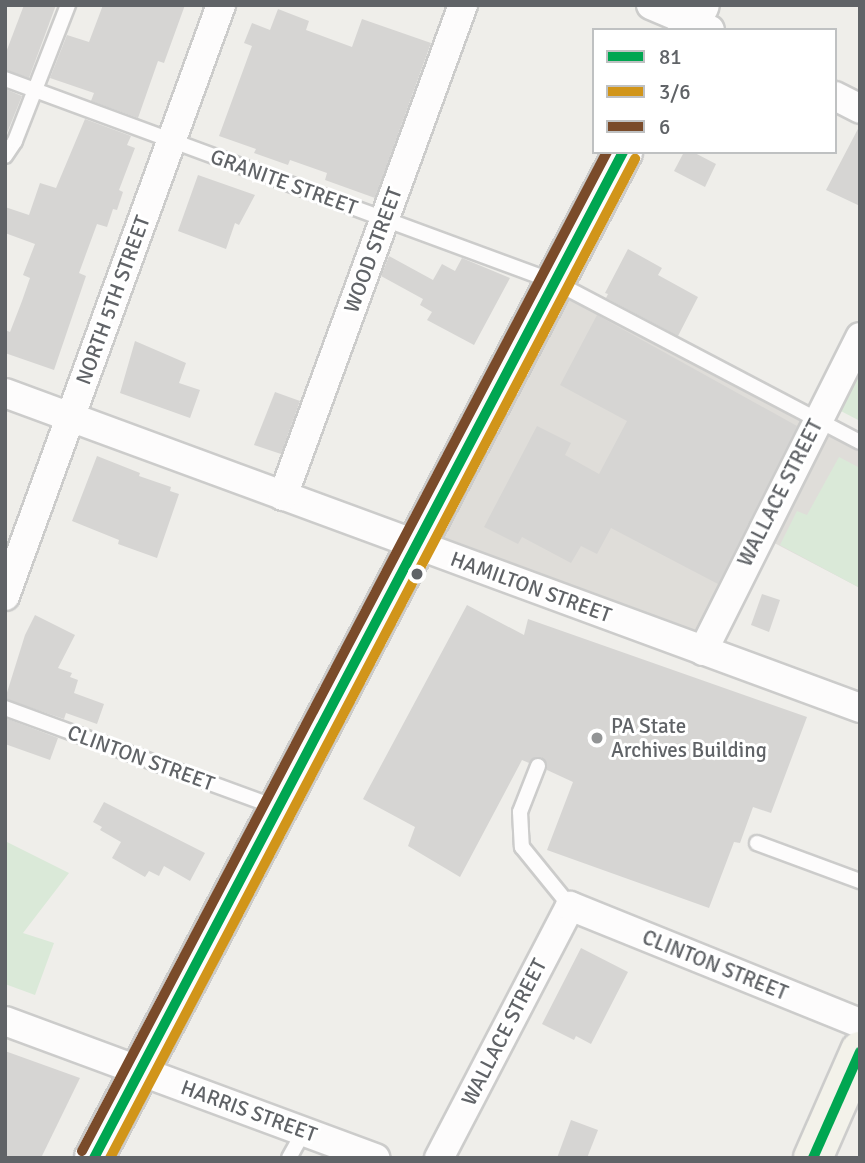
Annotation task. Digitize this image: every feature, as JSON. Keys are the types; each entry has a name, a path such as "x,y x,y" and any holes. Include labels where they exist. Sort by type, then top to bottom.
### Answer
{"main road":[{"path":"94,1158 622,154"},
{"path":"813,1158 860,1051"}],"street":[{"name":"NORTH 5TH STREET","path":"5,596 221,5"},
{"name":"WOOD STREET","path":"283,496 463,5"},
{"path":"651,5 697,21"},
{"path":"837,97 860,108"},
{"name":"WALLACE STREET","path":"702,650 860,337"},
{"name":"HAMILTON STREET","path":"5,393 860,708"},
{"name":"WALLACE STREET","path":"439,1158 570,906"},
{"name":"CLINTON STREET","path":"570,906 860,1023"},
{"name":"HARRIS STREET","path":"5,1021 375,1158"}],"lane":[{"path":"5,156 16,141 68,5"},
{"name":"GRANITE STREET","path":"5,79 555,282 860,442"},
{"name":"CLINTON STREET","path":"5,708 277,808"},
{"path":"538,766 520,812 522,847 570,906"},
{"path":"757,843 860,881"},
{"path":"289,1158 304,1131"}],"shaded area":[{"path":"555,282 860,442 860,588 759,535 703,651 416,545"}],"green space":[{"path":"860,366 860,421 837,409"},
{"path":"839,457 860,468 860,588 780,545 797,511 807,515"},
{"path":"5,841 69,873 23,933 54,943 35,995 5,984"}],"building":[{"path":"24,5 56,5 29,78 5,70 5,55"},
{"path":"103,5 185,5 164,63 158,61 138,118 91,101 94,93 50,78 67,35 89,42"},
{"path":"278,9 309,21 306,30 352,47 362,19 431,43 375,198 325,180 327,173 290,160 288,165 254,153 256,149 219,136 252,46 244,43 252,23 270,30"},
{"path":"5,89 22,96 5,138"},
{"path":"85,119 131,136 127,145 135,148 119,190 123,192 117,210 113,209 107,227 97,224 79,273 86,276 54,370 5,353 5,330 10,332 22,301 30,278 23,275 35,244 5,233 5,207 29,215 40,183 56,188"},
{"path":"860,125 860,206 826,190"},
{"path":"683,154 697,154 716,164 705,187 674,171"},
{"path":"198,175 255,195 239,225 235,223 226,249 178,231"},
{"path":"628,249 662,268 658,275 698,297 678,336 606,298 608,294 605,293"},
{"path":"389,256 433,280 442,264 455,271 462,258 510,278 474,345 427,320 432,312 420,305 423,299 381,276"},
{"path":"597,315 797,426 718,584 611,528 597,554 581,546 571,563 522,537 518,544 484,527 537,426 571,443 565,455 599,474 627,421 560,385"},
{"path":"135,341 186,363 179,383 200,390 190,418 120,393"},
{"path":"275,392 300,401 281,454 254,445"},
{"path":"97,456 140,473 139,476 171,487 170,491 179,494 157,558 118,544 119,540 72,521"},
{"path":"762,594 780,600 769,632 751,625"},
{"name":"PA State Archives Building","path":"467,605 524,635 528,619 807,717 771,813 753,807 740,843 734,842 709,908 547,850 573,782 547,770 547,764 541,757 529,763 522,760 460,877 408,846 415,827 363,799"},
{"path":"35,615 75,635 58,668 72,673 70,677 78,680 74,693 104,704 97,724 66,713 64,719 5,699 25,635"},
{"path":"5,718 58,738 50,760 5,744"},
{"path":"104,802 205,853 190,881 164,866 159,876 149,871 145,877 112,858 121,842 100,830 102,827 93,822"},
{"path":"581,948 628,972 591,1044 576,1036 574,1040 542,1024"},
{"path":"5,1051 80,1078 41,1158 5,1158"},
{"path":"571,1120 598,1130 587,1158 557,1158"}],"transit line":[{"name":"6","path":"82,1151 606,154"},
{"name":"81","path":"94,1158 622,154"},
{"name":"3/6","path":"110,1158 635,159"},
{"name":"81","path":"813,1158 860,1052"}],"place":[{"name":"PA State Archives Building","path":"597,738"}]}
